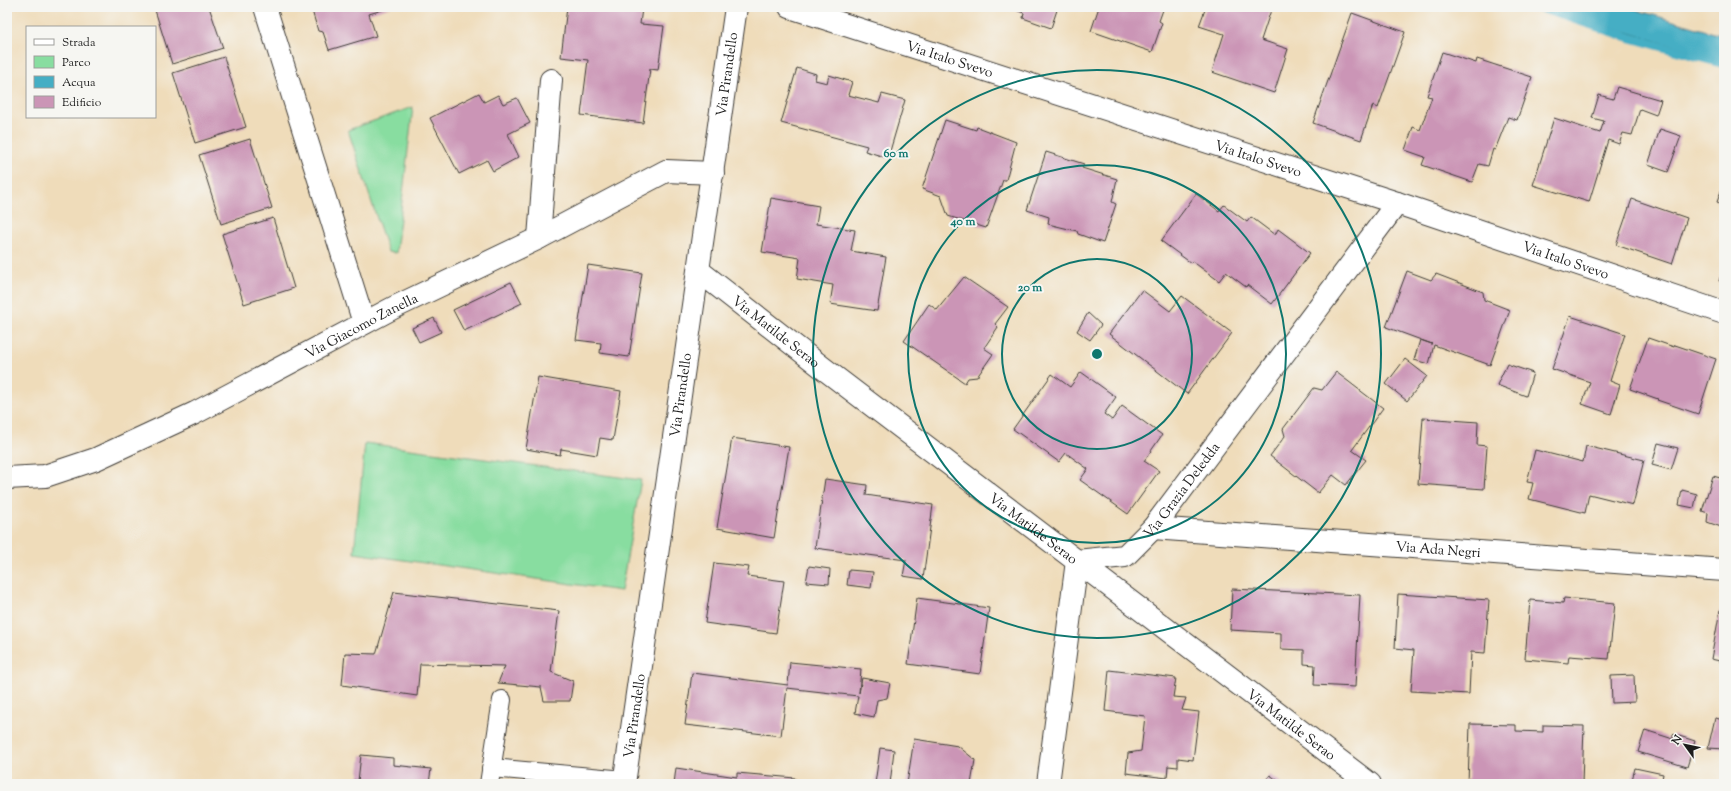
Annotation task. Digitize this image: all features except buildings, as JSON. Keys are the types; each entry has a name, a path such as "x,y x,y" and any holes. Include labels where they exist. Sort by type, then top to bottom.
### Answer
{"street":[{"path":"265,7 364,323"},
{"name":"Via Pirandello","path":"624,782 736,7"},
{"name":"Via Italo Svevo","path":"790,7 1397,202 1724,313"},
{"path":"539,238 552,80"},
{"name":"Via Giacomo Zanella","path":"7,478 45,476 96,459 195,413 364,323 539,238 666,171 713,173"},
{"name":"Via Grazia Deledda","path":"1077,561 1125,556 1153,528 1397,202"},
{"name":"Via Matilde Serao","path":"699,271 823,368 1370,784"},
{"name":"Via Ada Negri","path":"1153,528 1724,570"},
{"path":"1048,784 1077,561"}],"lane":[{"path":"502,700 490,776 624,782"}],"green space":[{"path":"413,107 396,253 388,252 348,130"},
{"path":"365,443 641,480 621,591 354,553"}],"water":[{"path":"1542,7 1627,7 1724,36 1724,61"}],"waterway":[{"path":"1537,7 1631,38 1724,64"}]}
